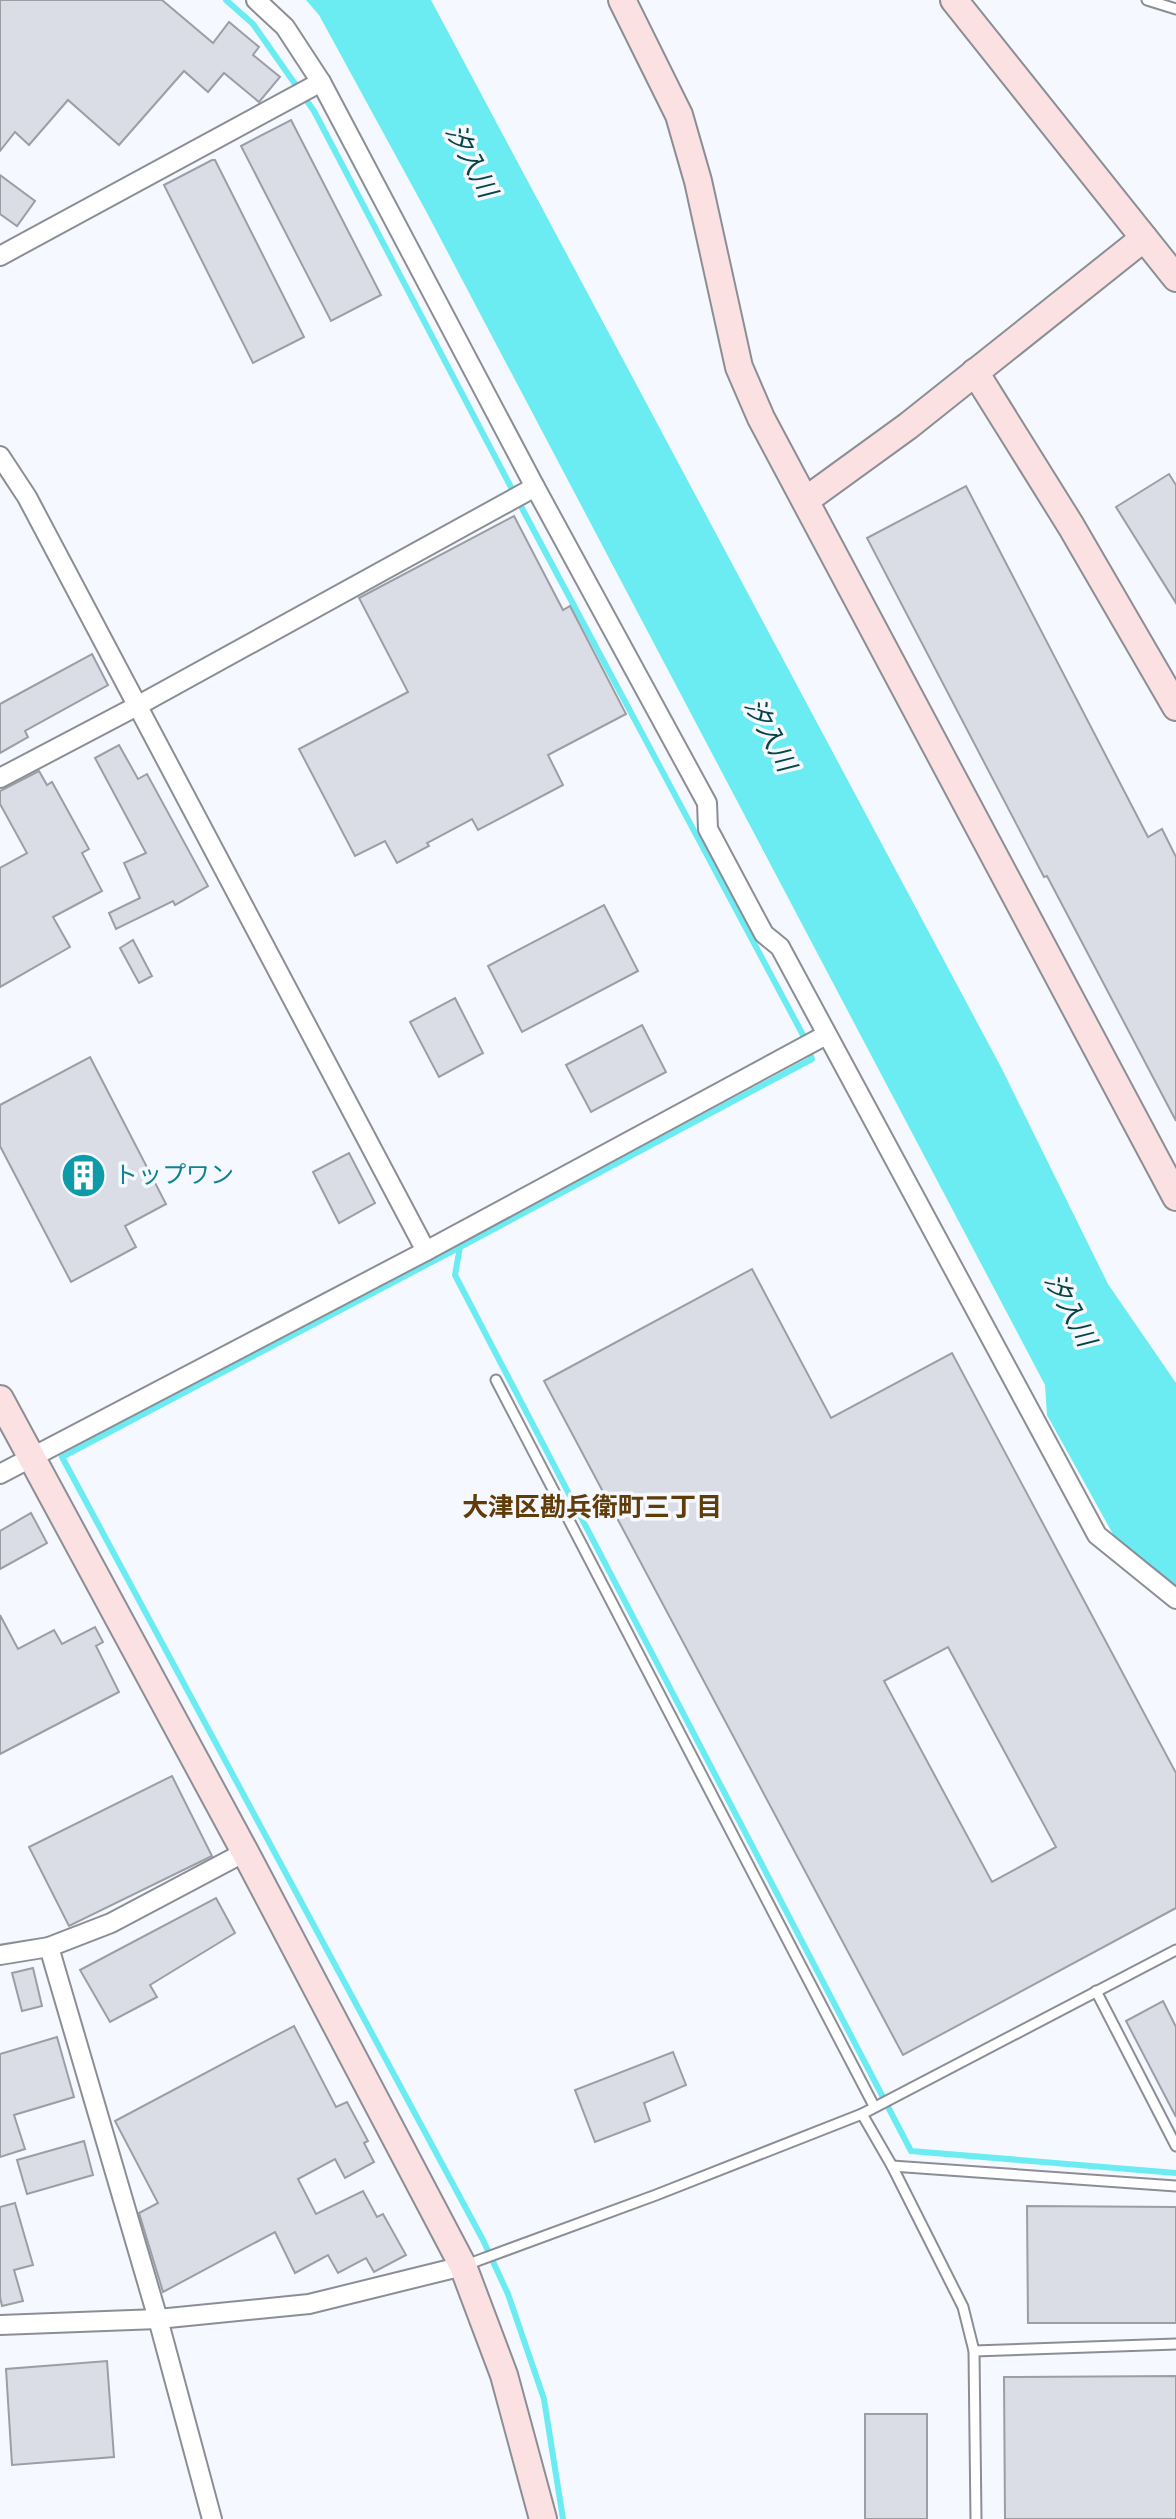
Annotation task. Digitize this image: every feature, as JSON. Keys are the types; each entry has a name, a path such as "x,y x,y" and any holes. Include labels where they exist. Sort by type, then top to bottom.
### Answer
{"street":[{"path":"256,0 285,27 321,82 535,487 707,803 708,829 750,908 764,934 780,947 1097,1535 1176,1599"},
{"path":"622,0 679,115 698,181 739,367 761,418 1176,1197"},
{"path":"954,0 1176,278"},
{"path":"0,256 321,82"},
{"path":"806,500 855,466 1144,238"},
{"path":"975,372 1071,526 1176,707"},
{"path":"0,456 27,497 426,1251"},
{"path":"0,778 535,487"},
{"path":"0,1474 426,1251 826,1035"},
{"path":"0,1399 245,1852 473,2263 543,2519"},
{"path":"0,1955 49,1947 111,1923 245,1852"},
{"path":"49,1947 158,2319 212,2519"},
{"path":"0,2325 158,2319 309,2304 473,2263"}],"lane":[{"path":"1147,0 1176,9"},
{"path":"496,1380 874,2106"},
{"path":"473,2263 862,2114 1176,1950"},
{"path":"1096,1991 1176,2146"},
{"path":"862,2114 892,2166 963,2307 974,2351 976,2519"},
{"path":"892,2166 1176,2186"},
{"path":"974,2351 1176,2344"}],"water":[{"name":"汐入川","path":"306,0 431,0 1002,1069 1108,1284 1176,1383 1176,1586 1114,1536 1047,1415 1045,1385 427,213 319,15"}],"building":[{"path":"0,0 162,0 213,43 229,22 259,47 253,55 280,77 259,102 224,73 208,92 184,71 119,145 68,100 29,145 15,132 0,151"},
{"path":"291,120 381,295 331,321 241,146"},
{"path":"215,160 304,337 253,363 164,185"},
{"path":"0,175 35,201 17,226 0,214"},
{"path":"1169,474 1176,485 1176,603 1116,507"},
{"path":"966,486 1148,837 1162,829 1176,857 1176,1121 867,538"},
{"path":"514,516 563,610 570,606 626,714 548,755 563,785 478,830 472,819 397,863 385,841 355,856 299,749 408,692 359,598"},
{"path":"92,654 108,685 25,731 28,737 0,753 0,704"},
{"path":"119,745 138,779 147,774 208,886 175,905 173,901 116,929 109,913 140,898 124,863 146,853 95,758"},
{"path":"39,771 47,785 52,782 89,849 82,853 102,891 53,917 70,947 0,987 0,868 27,853 0,804 0,791"},
{"path":"604,905 638,971 522,1032 488,966"},
{"path":"133,940 152,976 139,983 120,948"},
{"path":"455,998 483,1053 439,1077 410,1022"},
{"path":"642,1025 666,1072 591,1112 566,1065"},
{"name":"トップワン","path":"90,1057 166,1204 125,1226 136,1247 71,1282 0,1146 0,1105"},
{"path":"349,1153 375,1203 339,1223 313,1172"},
{"path":"752,1269 831,1418 952,1353 1176,1773 1176,1908 903,2055 544,1381","holes":["948,1647 1056,1847 992,1882 884,1681"]},
{"path":"31,1513 47,1543 0,1569 0,1531"},
{"path":"0,1615 18,1649 54,1630 62,1644 95,1627 103,1642 96,1646 119,1692 0,1754"},
{"path":"172,1776 212,1856 69,1926 29,1847"},
{"path":"216,1898 235,1933 150,1985 157,1997 110,2022 80,1970"},
{"path":"33,1968 42,2006 22,2011 12,1973"},
{"path":"1163,2001 1176,2027 1176,2117 1126,2021"},
{"path":"294,2026 336,2107 347,2102 368,2141 364,2143 374,2162 345,2178 335,2159 298,2179 316,2214 363,2191 377,2217 383,2214 406,2255 374,2272 366,2258 338,2273 328,2255 295,2273 275,2232 163,2292 139,2213 158,2203 115,2121"},
{"path":"57,2037 74,2097 14,2115 25,2149 0,2157 0,2054"},
{"path":"673,2052 686,2085 644,2103 650,2121 595,2142 575,2090"},
{"path":"84,2141 93,2175 27,2194 17,2160"},
{"path":"15,2203 33,2265 14,2270 23,2301 2,2306 0,2207"},
{"path":"1027,2206 1176,2207 1176,2323 1028,2323"},
{"path":"107,2361 114,2457 12,2465 6,2369"},
{"path":"1176,2376 1176,2519 1005,2519 1004,2377"},
{"path":"865,2414 927,2414 927,2519 865,2519"}],"waterway":[{"path":"226,0 253,24 314,111 803,1035 812,1059 460,1247 455,1275 911,2151 1176,2173"},
{"path":"460,1247 62,1457 483,2240 508,2294 544,2399 563,2519"}],"place":[{"name":"トップワン","path":"83,1175"}],"district":[{"name":"大津区勘兵衛町三丁目","path":"592,1507"}]}
